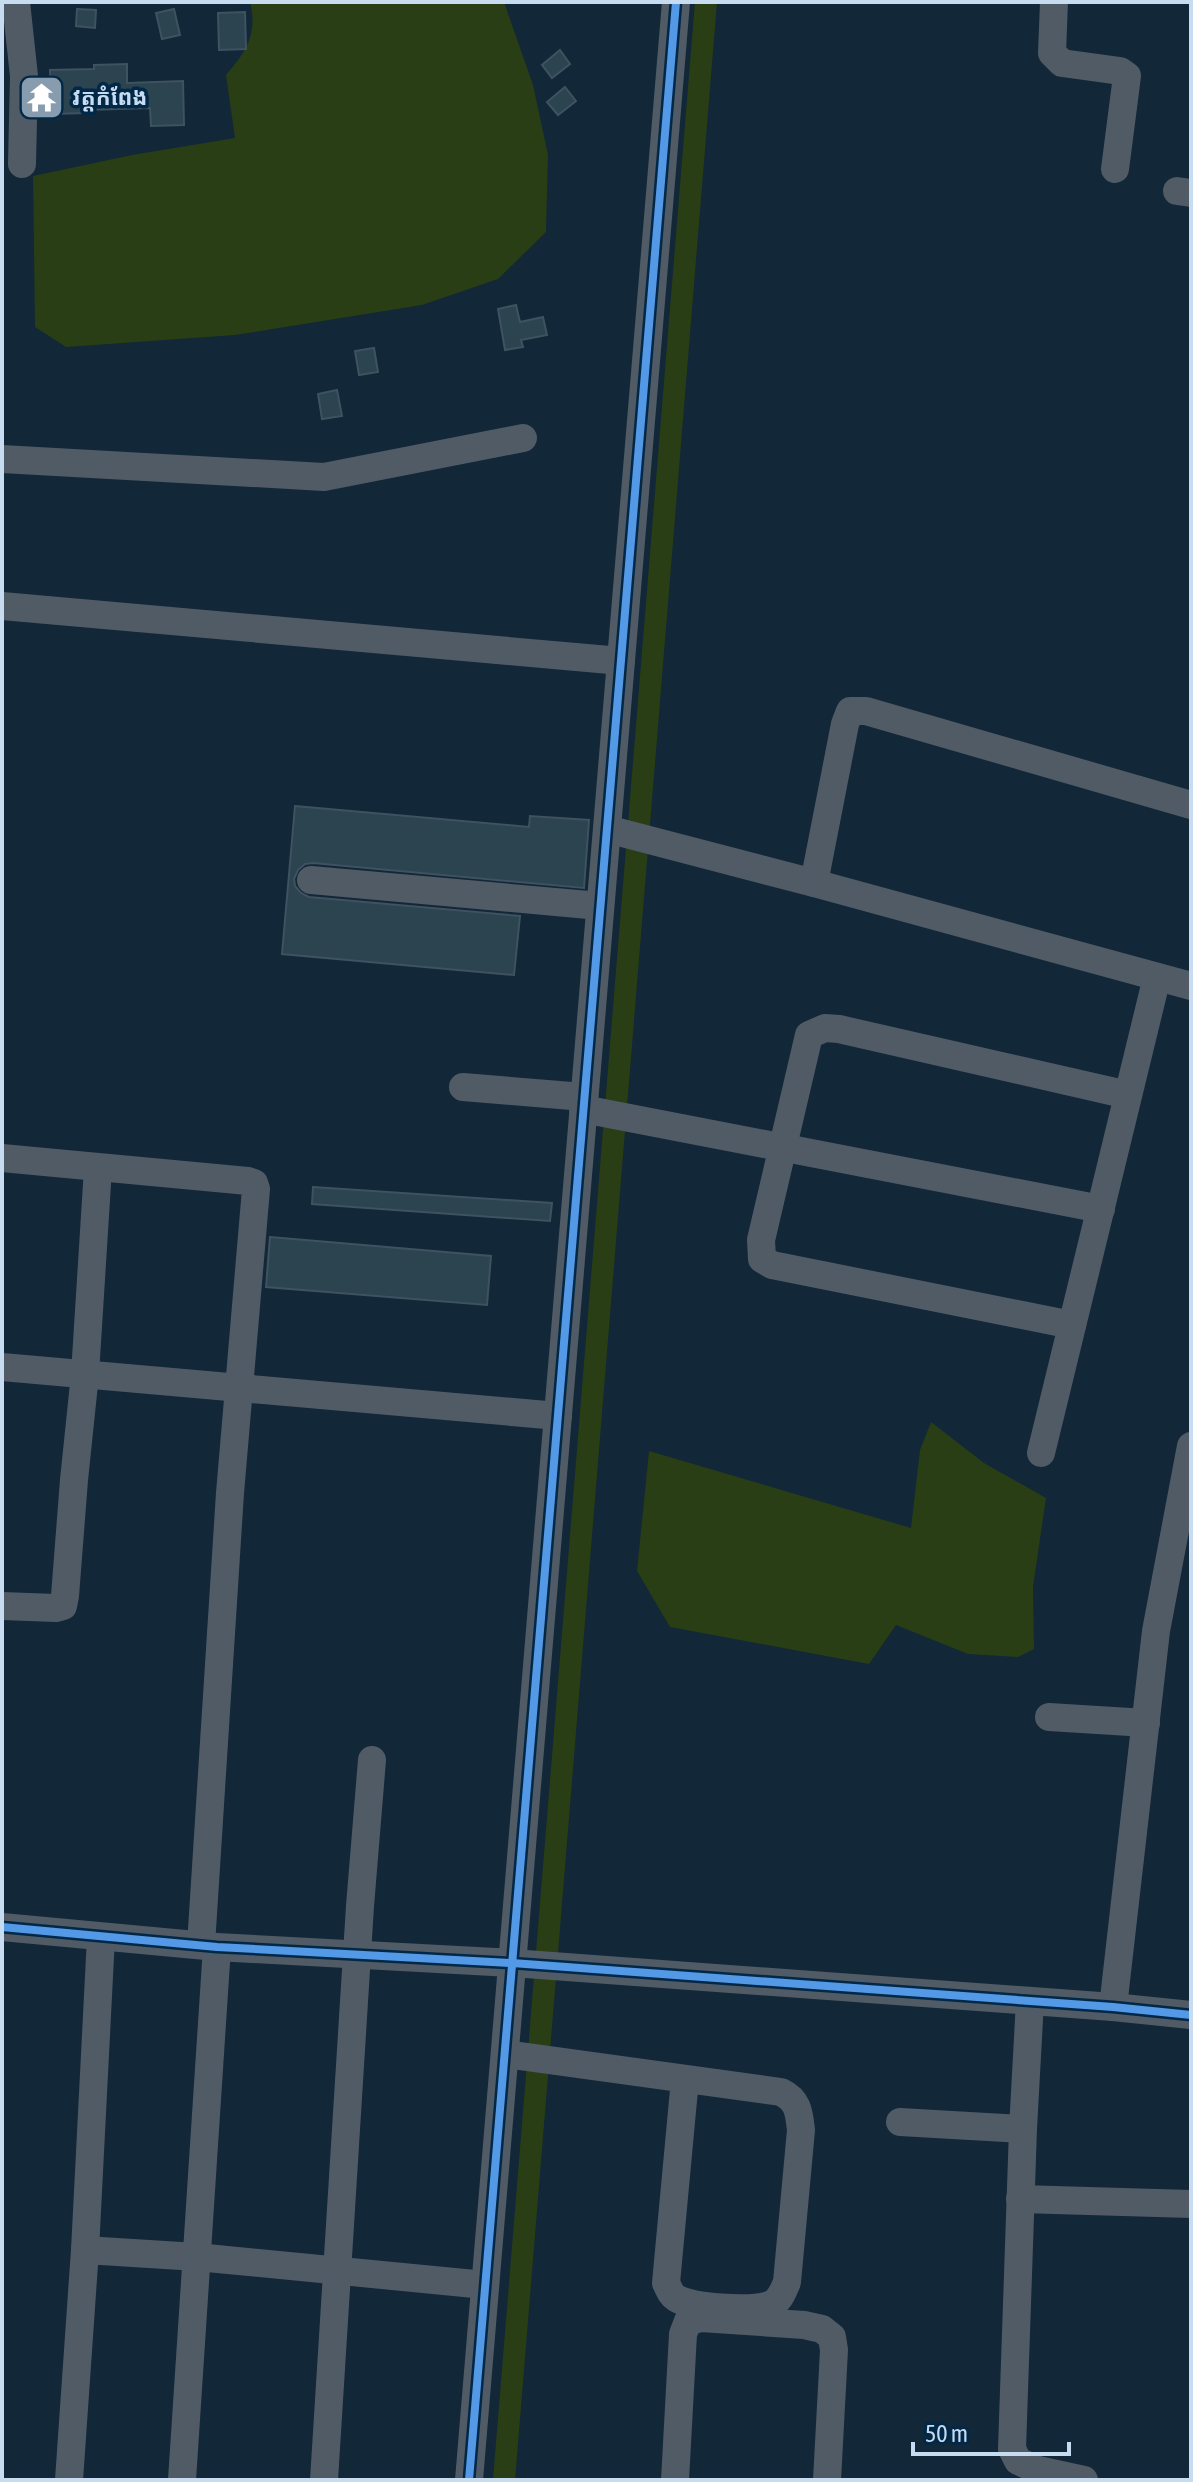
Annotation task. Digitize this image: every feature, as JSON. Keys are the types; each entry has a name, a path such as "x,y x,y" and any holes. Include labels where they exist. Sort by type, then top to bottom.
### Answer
{"street":[{"path":"16,2 24,76 22,164"},
{"path":"469,2480 485,2285 515,2054 516,1964 558,1416 588,1106 600,906 626,834 621,661 676,2"},
{"path":"1054,2 1052,53 1062,63 1120,71 1127,76 1115,169"},
{"path":"2,459 324,477 523,438"},
{"path":"10,606 621,661"},
{"path":"814,883 850,711 866,711 1191,805"},
{"path":"626,834 1191,986"},
{"path":"311,880 600,906"},
{"path":"1041,1453 1157,977"},
{"path":"1072,1325 772,1265 762,1259 761,1240 809,1035 825,1028 1128,1095"},
{"path":"463,1087 588,1106 1101,1209"},
{"path":"2,1158 254,1183 256,1189 238,1387 209,1946 197,2257 182,2480"},
{"path":"2,1606 63,1606 85,1374 98,1168"},
{"path":"2,1367 558,1416"},
{"path":"1113,2007 1156,1631 1191,1447"},
{"path":"1049,1717 1146,1723"},
{"path":"324,2480 372,1760"},
{"path":"2,1927 209,1946 516,1964 1191,2015"},
{"path":"69,2480 85,2250 101,1937"},
{"path":"1030,2001 1012,2449 1018,2461 1038,2470 1084,2480"},
{"path":"515,2054 781,2092 792,2097 801,2130 787,2282 780,2298 770,2305 687,2304 673,2297 666,2283 685,2079"},
{"path":"900,2122 1023,2129"},
{"path":"1020,2199 1191,2204"},
{"path":"85,2250 197,2257 485,2285"},
{"path":"675,2480 683,2334 688,2321 701,2318 804,2325 822,2329 832,2337 834,2350 827,2480"}],"shaded area":[{"path":"250,2 504,2 533,85 548,155 546,232 498,279 422,305 235,335 66,347 35,327 33,176 235,138 226,75 239,58 251,33"},
{"path":"931,1422 984,1463 1046,1498 1033,1587 1034,1649 1018,1657 968,1654 896,1625 869,1664 670,1627 637,1571 649,1451 911,1528 920,1450"}],"building":[{"path":"77,9 96,10 95,28 76,26"},
{"path":"174,9 180,35 162,39 156,13"},
{"path":"245,12 246,49 219,50 218,13"},
{"path":"560,50 570,64 552,78 542,65"},
{"path":"127,64 127,83 183,81 184,125 151,126 150,108 52,114 50,70 94,69 94,65"},
{"path":"565,87 576,101 558,115 547,102"},
{"path":"516,305 520,322 543,317 547,335 521,340 523,347 505,350 498,309"},
{"path":"374,348 378,372 359,375 355,351"},
{"path":"337,390 342,416 322,419 318,394"},
{"path":"295,806 529,827 530,816 589,820 584,888 305,864 294,879 295,886 309,897 520,916 514,975 282,954"},
{"path":"313,1187 552,1203 550,1221 312,1204"},
{"path":"270,1237 491,1256 487,1305 266,1287"}],"waterway":[{"path":"504,2480 706,2"}],"cycle path":[{"path":"469,2480 676,2"},
{"path":"2,1927 217,1947 512,1963 1191,2015"}],"place":[{"name":"វត្តកំពែង","path":"41,97"}]}
